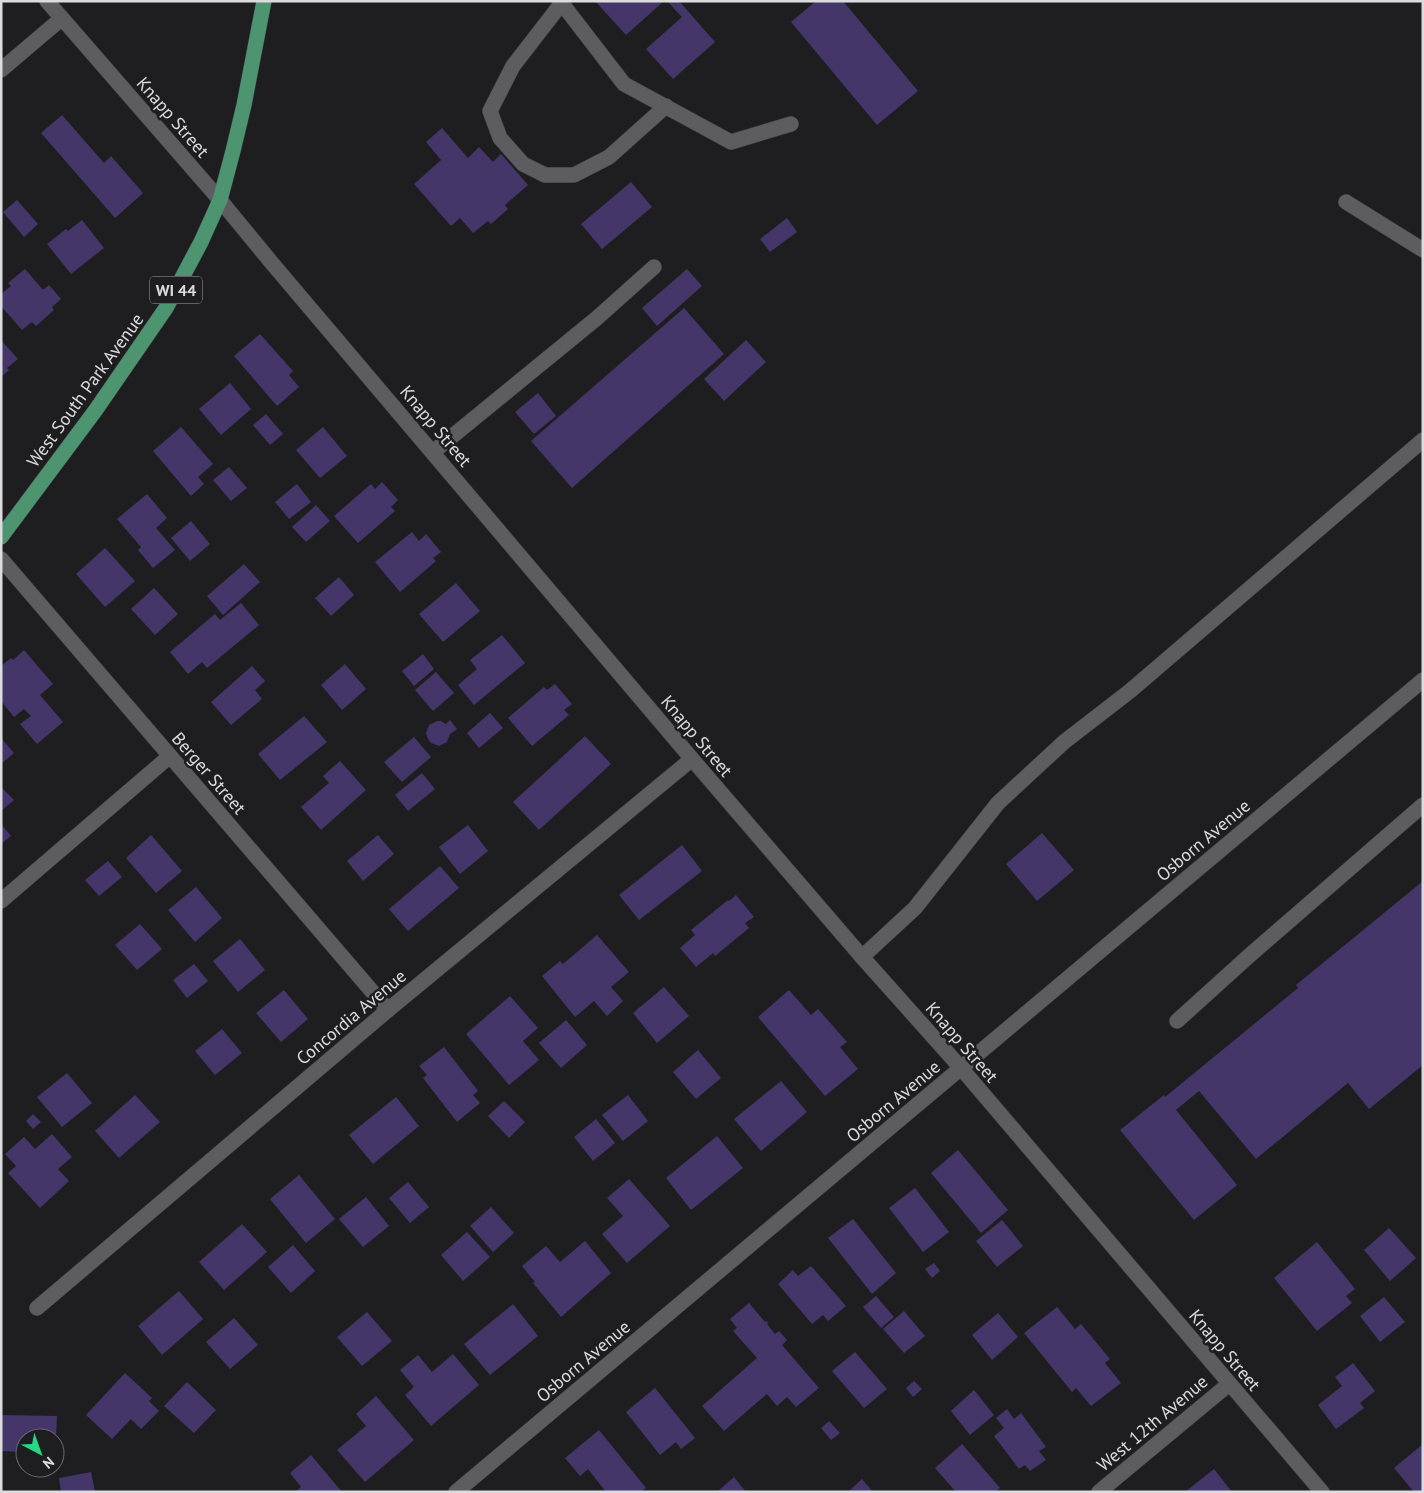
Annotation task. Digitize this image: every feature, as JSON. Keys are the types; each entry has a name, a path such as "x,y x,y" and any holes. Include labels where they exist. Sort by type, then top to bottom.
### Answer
{"main road":[{"name":"West South Park Avenue","path":"1,538 94,411 166,308 201,242 220,200 244,105 264,1"}],"street":[{"name":"Knapp Street","path":"47,1 220,200 692,759 862,957 961,1068 1322,1492"},
{"path":"666,106 609,157 574,176 545,175 523,164 500,138 490,110 513,66 560,2 624,84 666,106 731,142 791,124"},
{"path":"1,70 61,19"},
{"path":"1346,202 1423,250"},
{"path":"433,452 598,318 654,267"},
{"path":"862,957 915,908 998,803 1064,742 1130,691 1423,440"},
{"name":"Berger Street","path":"1,559 388,1010"},
{"name":"Osborn Avenue","path":"456,1492 1423,680"},
{"path":"1,901 170,756"},
{"name":"Concordia Avenue","path":"37,1308 388,1010 692,759"},
{"path":"1177,1021 1423,805"},
{"name":"West 12th Avenue","path":"1099,1492 1229,1384"}],"building":[{"path":"595,1 664,1 626,35"},
{"path":"667,1 679,1 715,42 673,79 646,49 682,17"},
{"path":"816,1 843,1 918,91 877,125 791,22"},
{"path":"62,115 104,163 111,156 143,193 115,218 41,133"},
{"path":"442,128 468,158 479,147 493,162 501,154 528,185 505,205 508,209 491,224 488,221 473,233 460,218 451,226 414,184 441,160 426,142"},
{"path":"631,182 652,207 602,249 581,224"},
{"path":"17,200 38,224 24,237 3,212"},
{"path":"787,218 797,232 770,252 760,239"},
{"path":"82,220 104,248 71,274 47,244 66,229 68,231"},
{"path":"25,269 43,290 49,285 61,299 52,307 54,310 36,326 32,322 22,330 1,306 1,294 11,286 8,283"},
{"path":"687,269 702,286 657,326 642,308"},
{"path":"684,308 724,354 572,488 531,441"},
{"path":"260,334 293,371 289,375 299,387 277,406 234,356"},
{"path":"1,340 18,359 7,368 9,370 1,377"},
{"path":"746,340 766,362 724,401 704,379"},
{"path":"230,383 251,409 221,435 199,409"},
{"path":"538,393 556,416 534,434 515,412"},
{"path":"266,414 283,434 270,445 253,425"},
{"path":"181,427 213,464 198,477 204,484 191,496 153,451"},
{"path":"323,427 347,456 320,478 296,450"},
{"path":"229,467 247,488 231,501 213,480"},
{"path":"382,482 398,500 391,507 395,511 358,543 334,516 371,484 375,489"},
{"path":"297,484 311,502 289,519 275,502"},
{"path":"147,494 167,518 156,528 175,550 153,568 138,550 141,547 117,519"},
{"path":"316,505 330,521 306,542 292,527"},
{"path":"191,521 210,544 190,561 171,538"},
{"path":"412,532 419,541 426,534 441,552 433,558 436,561 400,592 375,562"},
{"path":"105,548 135,581 105,607 76,574"},
{"path":"244,564 260,582 223,615 207,596"},
{"path":"339,577 354,595 331,616 315,598"},
{"path":"456,583 480,611 443,642 419,614"},
{"path":"154,588 178,614 155,635 131,609"},
{"path":"241,603 259,625 207,668 202,662 188,674 170,652 215,614 220,620"},
{"path":"502,635 525,663 474,705 458,685 477,669 470,660"},
{"path":"24,650 53,684 40,695 63,722 37,744 20,724 31,716 24,709 14,717 1,701 1,666 11,658 13,660"},
{"path":"423,654 434,669 414,686 402,671"},
{"path":"345,664 366,689 342,710 321,685"},
{"path":"252,666 265,681 255,690 262,699 231,725 211,702"},
{"path":"436,672 454,693 433,711 415,690"},
{"path":"555,684 572,704 564,710 569,715 532,746 508,718 544,687 547,690"},
{"path":"490,713 503,728 479,748 467,733"},
{"path":"304,716 327,742 280,780 258,754"},
{"path":"450,720 457,729 450,734 447,742 439,746 431,743 426,733 429,725 437,721 446,724"},
{"path":"585,736 611,764 539,830 513,802"},
{"path":"414,737 431,757 402,782 384,762"},
{"path":"1,738 14,753 1,764"},
{"path":"340,761 366,790 321,830 301,807 329,783 323,776"},
{"path":"422,773 435,789 408,811 395,795"},
{"path":"1,787 14,800 1,811"},
{"path":"1,824 11,836 1,844"},
{"path":"468,825 488,851 460,874 439,847"},
{"path":"1042,833 1074,870 1037,901 1006,864"},
{"path":"151,835 182,871 156,893 126,858"},
{"path":"378,835 394,854 363,881 347,861"},
{"path":"682,845 702,871 639,920 619,895"},
{"path":"108,861 122,877 99,896 85,880"},
{"path":"440,866 459,888 408,931 389,909"},
{"path":"1423,881 1423,1065 1369,1109 1348,1083 1256,1159 1199,1091 1176,1110 1237,1185 1194,1220 1120,1130 1164,1095 1165,1097 1298,988 1296,985"},
{"path":"196,887 222,918 195,942 168,910"},
{"path":"736,895 754,917 745,923 749,928 715,956 713,953 696,967 680,948 695,935 691,930"},
{"path":"140,924 162,949 137,970 115,945"},
{"path":"597,935 629,972 611,987 623,1001 607,1016 594,1001 575,1017 542,976 560,961 563,964"},
{"path":"240,939 265,970 238,992 213,961"},
{"path":"194,964 208,981 187,998 173,980"},
{"path":"664,987 689,1016 657,1043 633,1013"},
{"path":"284,990 308,1019 281,1042 256,1013"},
{"path":"789,990 811,1015 818,1009 847,1042 840,1047 858,1069 825,1096 758,1017"},
{"path":"510,996 538,1028 523,1041 539,1060 509,1085 466,1034"},
{"path":"566,1020 587,1045 561,1068 539,1043"},
{"path":"222,1029 242,1053 215,1075 195,1051"},
{"path":"444,1047 478,1091 473,1095 480,1103 457,1122 423,1078 427,1075 419,1066"},
{"path":"698,1050 721,1078 696,1099 673,1072"},
{"path":"67,1073 92,1103 62,1127 37,1097"},
{"path":"781,1081 807,1112 761,1151 734,1119"},
{"path":"135,1095 160,1122 119,1158 95,1131"},
{"path":"628,1095 648,1121 623,1141 602,1115"},
{"path":"396,1097 419,1126 373,1164 349,1135"},
{"path":"504,1101 525,1122 509,1138 488,1116"},
{"path":"33,1114 41,1122 33,1129 26,1121"},
{"path":"596,1119 615,1143 593,1161 574,1137"},
{"path":"52,1134 72,1157 58,1169 69,1181 40,1208 8,1173 16,1166 5,1154 24,1137 35,1149"},
{"path":"717,1136 743,1168 691,1210 666,1178"},
{"path":"958,1150 1008,1210 981,1233 931,1173"},
{"path":"299,1175 335,1219 306,1243 270,1199"},
{"path":"629,1179 670,1226 627,1263 602,1234 623,1216 607,1198"},
{"path":"408,1182 429,1207 410,1223 389,1198"},
{"path":"915,1188 949,1232 923,1252 889,1208"},
{"path":"366,1197 389,1226 363,1247 339,1219"},
{"path":"491,1207 514,1233 493,1252 470,1226"},
{"path":"853,1219 896,1273 872,1294 828,1238"},
{"path":"1002,1220 1023,1246 997,1267 976,1241"},
{"path":"242,1224 267,1252 224,1290 199,1262"},
{"path":"1389,1228 1416,1258 1390,1281 1364,1250"},
{"path":"467,1232 490,1257 463,1281 441,1255"},
{"path":"585,1241 611,1273 561,1317 533,1283 535,1282 522,1266 546,1246 560,1262"},
{"path":"1317,1242 1355,1289 1346,1296 1352,1303 1317,1331 1274,1278"},
{"path":"293,1245 315,1271 291,1293 268,1267"},
{"path":"934,1263 940,1271 932,1278 925,1269"},
{"path":"811,1266 846,1306 828,1321 823,1315 812,1324 778,1284 793,1270 798,1276"},
{"path":"179,1291 203,1319 162,1355 138,1326"},
{"path":"876,1296 894,1317 881,1328 863,1307"},
{"path":"1384,1297 1405,1322 1380,1342 1360,1316"},
{"path":"749,1303 765,1322 767,1321 767,1324 775,1334 779,1331 787,1340 782,1345 819,1388 796,1407 787,1397 777,1406 767,1394 724,1431 702,1406 757,1358 733,1331 737,1328 730,1319"},
{"path":"513,1304 538,1336 490,1375 464,1344"},
{"path":"1057,1307 1075,1329 1081,1324 1110,1359 1105,1363 1121,1383 1091,1406 1076,1388 1072,1392 1024,1333"},
{"path":"904,1311 925,1336 904,1353 883,1329"},
{"path":"367,1312 392,1341 362,1366 337,1337"},
{"path":"998,1313 1018,1337 992,1360 972,1335"},
{"path":"234,1318 258,1345 230,1369 206,1342"},
{"path":"855,1352 887,1389 864,1408 832,1371"},
{"path":"453,1354 479,1385 431,1426 405,1395 414,1387 400,1370 418,1355 432,1372"},
{"path":"1353,1363 1375,1391 1360,1403 1364,1408 1336,1429 1318,1405 1342,1386 1335,1377"},
{"path":"125,1373 152,1398 149,1401 159,1411 141,1429 131,1419 112,1439 86,1415"},
{"path":"914,1381 922,1389 913,1397 906,1388"},
{"path":"187,1382 216,1410 194,1433 164,1406"},
{"path":"655,1388 695,1438 681,1449 676,1442 660,1455 626,1412"},
{"path":"974,1390 994,1415 970,1435 951,1411"},
{"path":"376,1396 414,1440 365,1482 337,1450 366,1426 356,1414"},
{"path":"1007,1409 1014,1419 1021,1413 1046,1447 1039,1451 1046,1460 1030,1471 1025,1465 1019,1469 994,1436 1004,1428 996,1418"},
{"path":"1,1415 57,1416 56,1428 15,1428 15,1452 1,1451"},
{"path":"829,1421 840,1433 831,1440 821,1428"},
{"path":"599,1430 646,1488 641,1492 606,1492 588,1469 580,1476 565,1458"},
{"path":"962,1444 1000,1488 995,1492 956,1492 935,1468"},
{"path":"1423,1444 1423,1491 1414,1492 1394,1468"},
{"path":"311,1455 342,1492 295,1492 301,1487 290,1473"},
{"path":"1214,1469 1232,1492 1185,1492"},
{"path":"91,1472 95,1492 61,1492 59,1478"},
{"path":"734,1477 746,1492 717,1492"},
{"path":"862,1479 873,1492 848,1492"}]}
